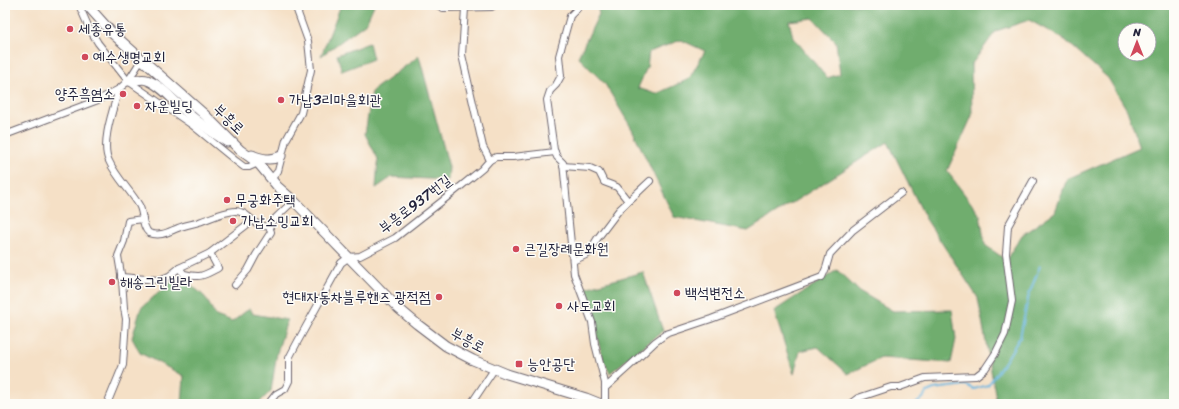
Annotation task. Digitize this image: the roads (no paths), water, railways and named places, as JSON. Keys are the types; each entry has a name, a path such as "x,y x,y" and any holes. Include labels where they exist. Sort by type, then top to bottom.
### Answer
{"main road":[{"name":"부흥로","path":"87,5 113,34 258,163 272,178 277,186 294,200 398,308 417,324 446,346 473,360 507,374 601,404"},
{"path":"128,81 146,80 153,84 171,96 184,110 207,129 244,152 267,160 274,160 281,156"}],"street":[{"path":"79,5 89,28 98,43 128,81 192,125 244,167 249,167 258,163"},
{"path":"272,178 278,171 286,140 301,113 311,70 308,41 295,5"},
{"path":"437,5 443,8 492,7 494,5"},
{"path":"577,5 576,9 570,16 559,56 561,76 556,85 550,91 547,100 555,152 563,166 574,274 586,302 592,322 595,344 605,388 605,404"},
{"path":"465,8 462,55 484,147 490,160 496,157 513,157 555,152"},
{"path":"5,136 98,100 119,89 128,81 142,60"},
{"path":"119,89 107,137 106,156 109,163 142,209 144,227 147,231 151,234 157,235 168,233 178,228 229,212 240,211 264,226 269,226"},
{"name":"부흥로937번길","path":"348,257 360,256 396,238 482,169 490,160"},
{"path":"563,166 590,168 599,172 604,182 617,187 628,201"},
{"path":"573,261 588,254 597,238 619,210 650,181"},
{"path":"850,404 858,398 891,387 900,387 924,378 976,376 985,369 1005,334 1012,301 1006,254 1008,226 1032,181"},
{"path":"605,388 654,342 666,334 711,319 822,277 830,254 853,230 901,193"},
{"path":"269,226 294,200"},
{"path":"108,404 123,365 126,319 118,256 124,241 128,221 143,219"},
{"path":"121,277 159,280 169,276 179,268 210,253 253,220"},
{"path":"235,285 248,270 271,232 269,226"},
{"path":"179,268 184,274 197,277 206,274 218,268 210,253"},
{"path":"268,404 276,394 285,389 289,381 289,358 341,263 348,257"},
{"path":"470,404 495,368"}],"waterway":[{"path":"916,404 927,392 934,389 966,385 974,389 988,385 1020,337 1029,294 1040,266"}],"place":[{"name":"세종유통","path":"70,29"},
{"name":"예수생명교회","path":"85,57"},
{"name":"양주흑염소","path":"123,94"},
{"name":"가납3리마을회관","path":"281,100"},
{"name":"자운빌딩","path":"137,106"},
{"name":"무궁화주택","path":"227,200"},
{"name":"가납소밍교회","path":"233,221"},
{"name":"큰길장례문화원","path":"516,249"},
{"name":"해송그린빌라","path":"112,282"},
{"name":"백석변전소","path":"677,293"},
{"name":"현대자동차블루핸즈 광적점","path":"439,297"},
{"name":"사도교회","path":"559,306"},
{"name":"능안공단","path":"519,364"}]}
